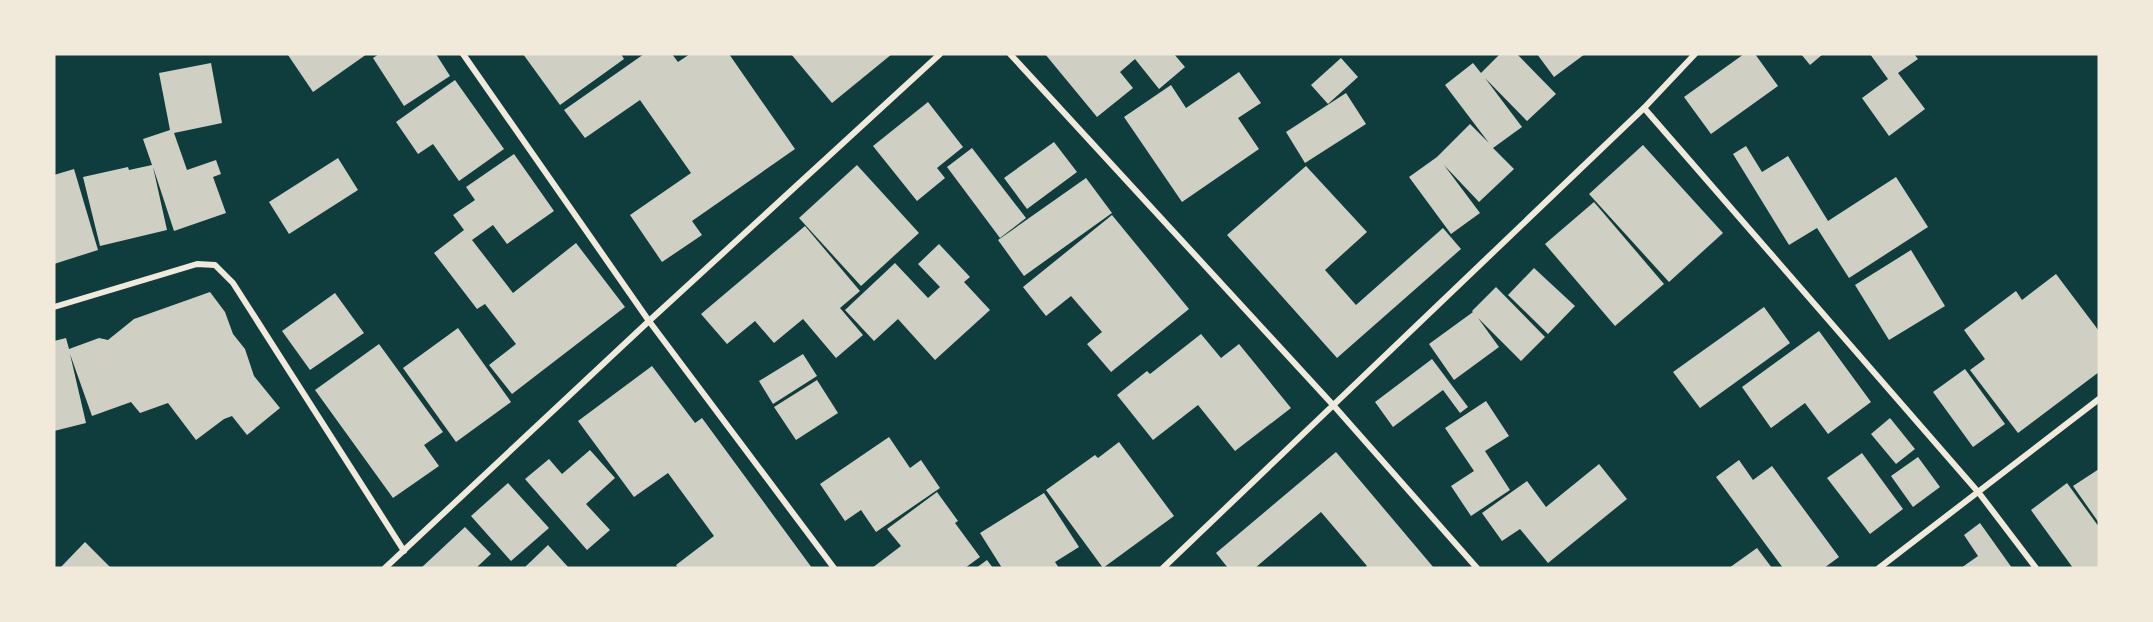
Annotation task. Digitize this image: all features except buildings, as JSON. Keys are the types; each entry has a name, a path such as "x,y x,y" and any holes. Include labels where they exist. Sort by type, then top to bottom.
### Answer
{"street":[{"path":"463,54 649,321 834,568"},
{"path":"386,568 649,321 940,54"},
{"path":"1010,54 1334,406 1477,568"},
{"path":"1163,568 1644,108 1695,54"},
{"path":"1644,108 1979,493 2036,568"},
{"path":"54,307 196,264 216,266 233,284 404,551"},
{"path":"1879,568 2099,399"}]}
